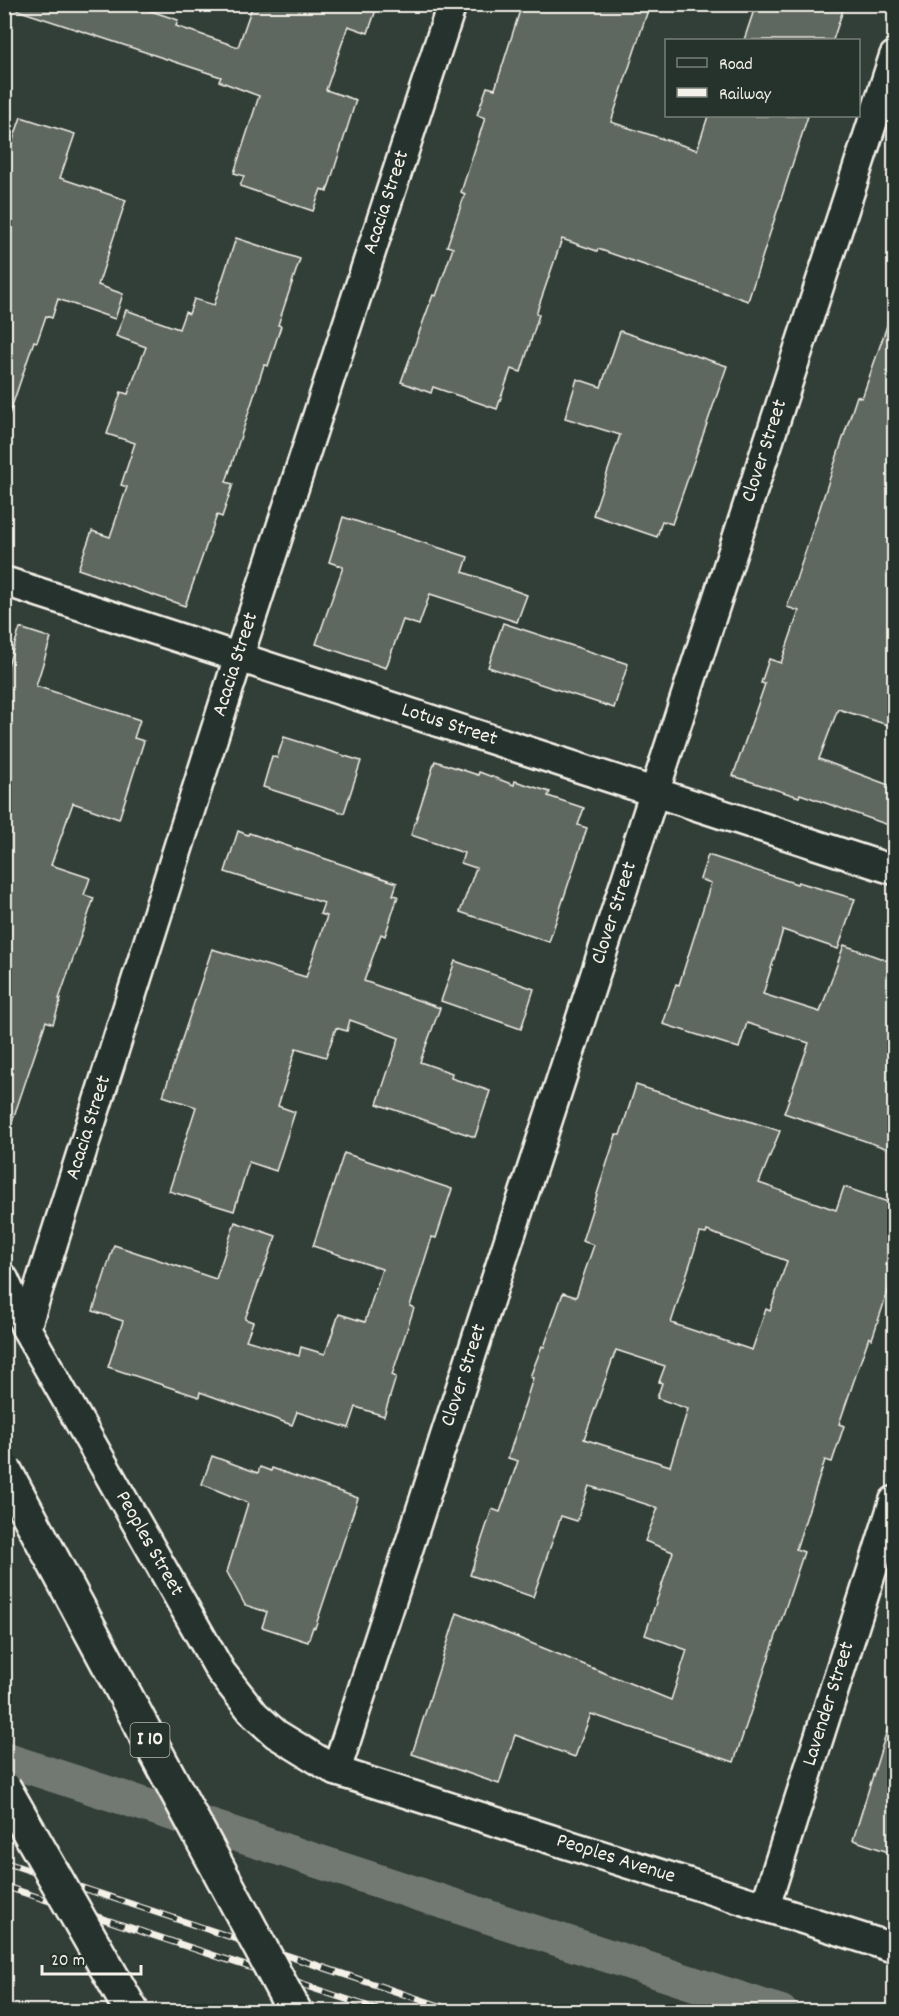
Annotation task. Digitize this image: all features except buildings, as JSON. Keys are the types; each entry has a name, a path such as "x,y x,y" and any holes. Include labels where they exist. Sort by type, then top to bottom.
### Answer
{"highway":[{"name":"I 10","path":"4,1469 295,2012"},
{"path":"4,1788 132,2012"}],"street":[{"name":"Acacia Street","path":"26,1328 239,656 452,4"},
{"name":"Clover Street","path":"336,1771 894,56"},
{"name":"Lotus Street","path":"4,581 894,870"},
{"name":"Peoples Street","path":"4,1279 26,1328 221,1672 255,1715 276,1734 336,1771"},
{"name":"Lavender Street","path":"765,1906 894,1501"},
{"name":"Peoples Avenue","path":"336,1771 894,1948"}],"waterway":[{"path":"4,1759 781,2012"}],"railway":[{"path":"4,1862 458,2012"},
{"path":"4,1886 385,2012"}]}
